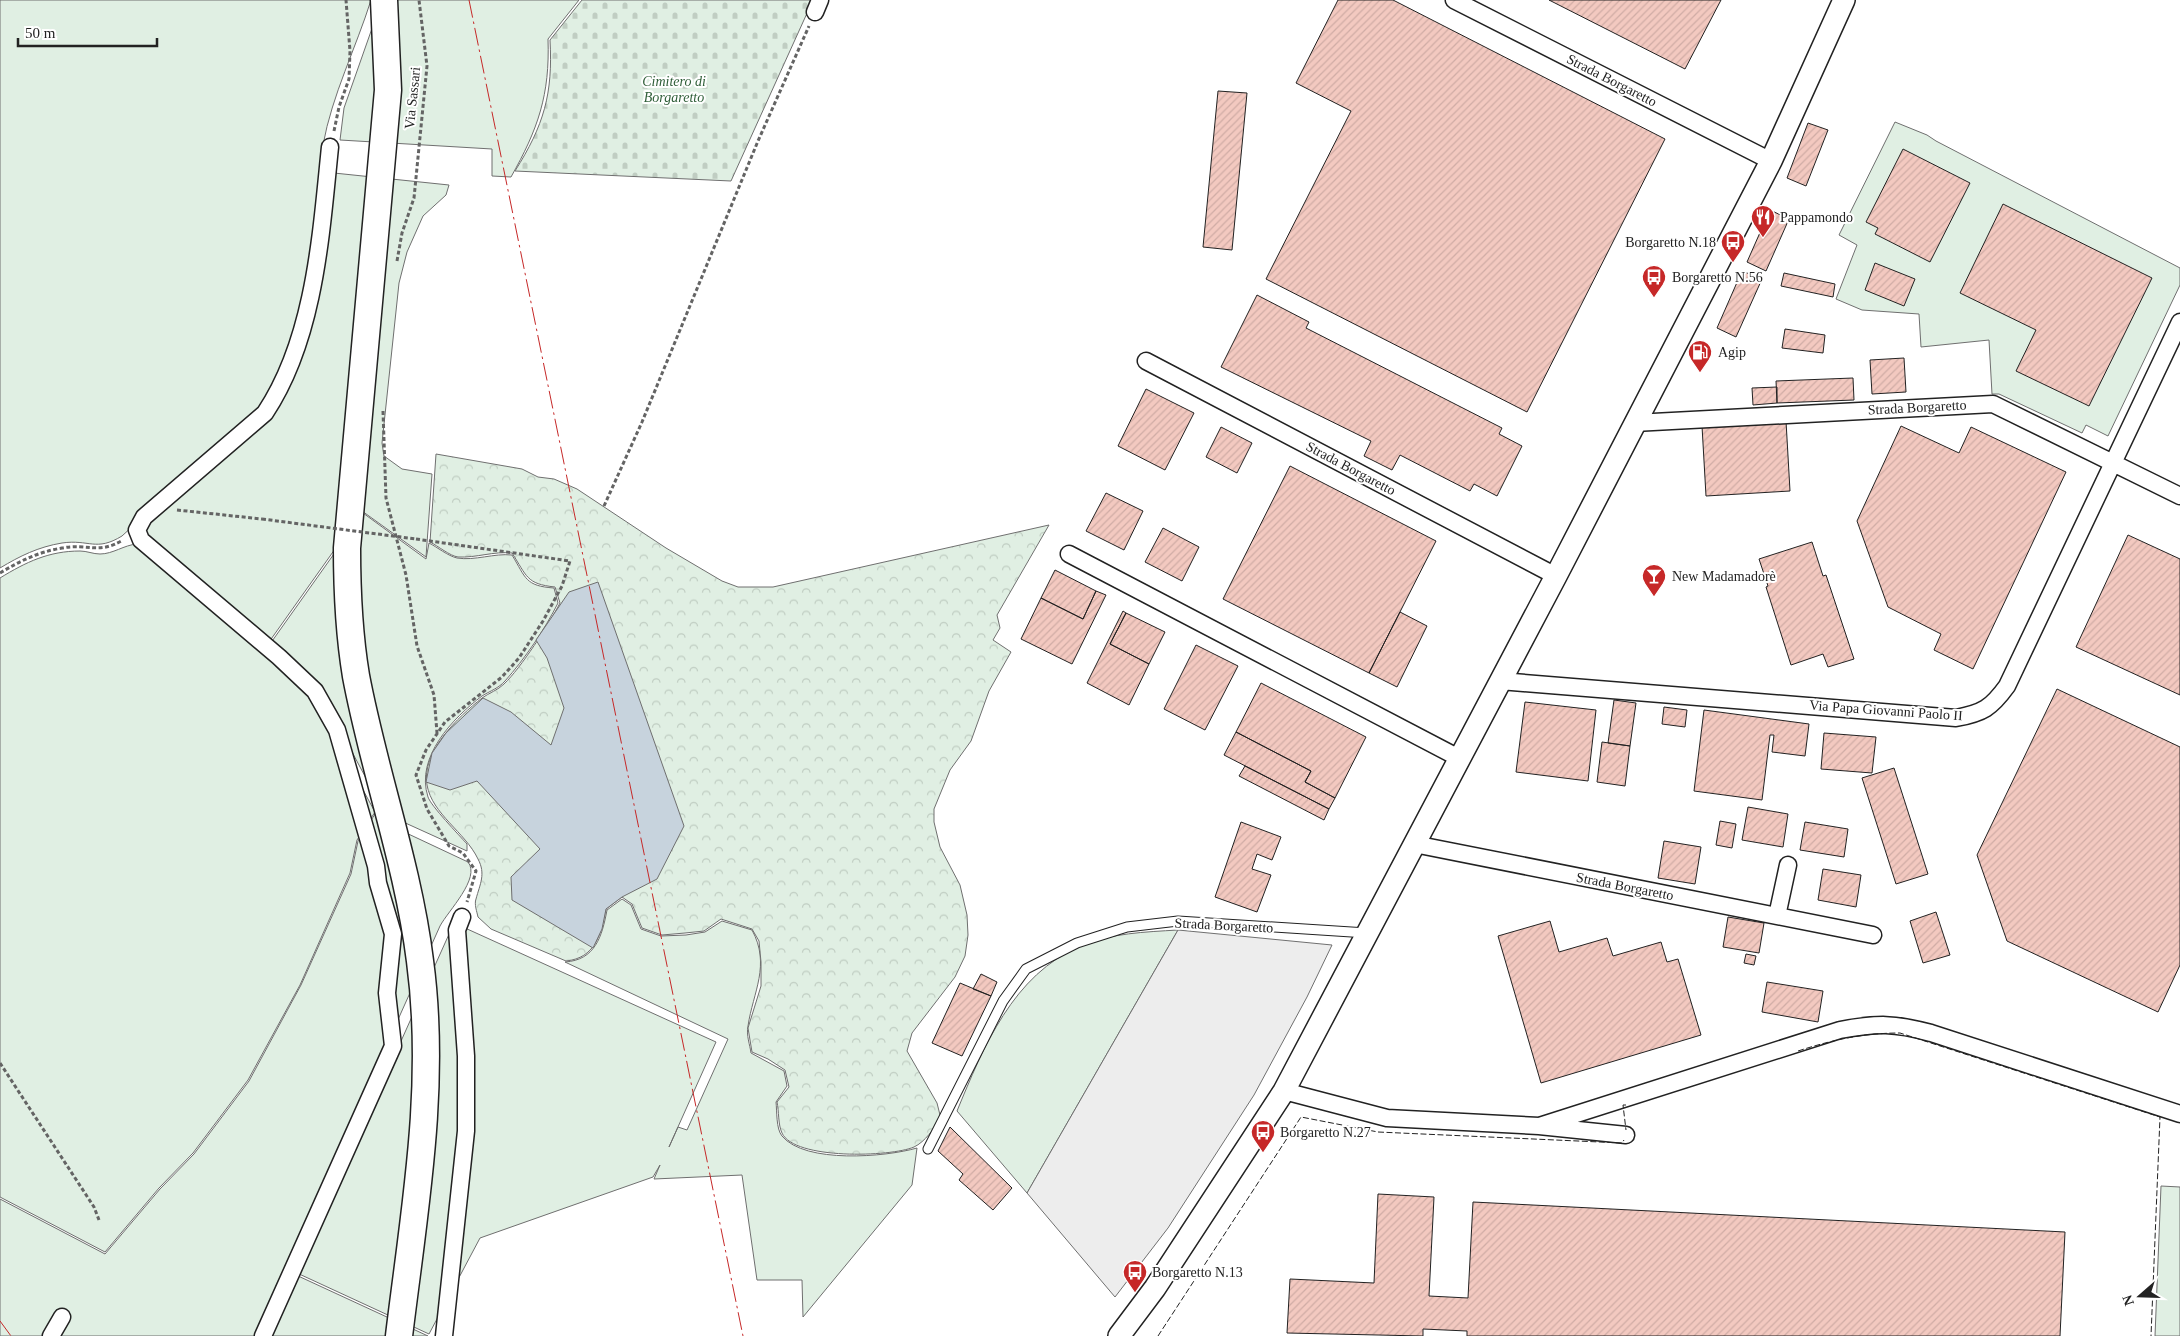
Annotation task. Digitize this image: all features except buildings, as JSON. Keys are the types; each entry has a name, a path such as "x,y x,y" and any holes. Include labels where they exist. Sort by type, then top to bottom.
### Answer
{"main road":[{"path":"384,0 388,90 347,548 347,586 356,675 406,882 420,962 425,1009 425,1118 399,1336"}],"street":[{"name":"Strada Borgaretto","path":"1454,0 1770,161"},
{"path":"1119,1336 1155,1288 1284,1091 1556,576 1770,161 1844,0"},
{"path":"263,1336 393,1046 387,993 392,934 378,883 372,852 337,730 315,691 279,657 141,540 137,530 144,517 265,413 279,391 296,348 315,273 330,146"},
{"name":"Via Papa Giovanni Paolo II","path":"1500,681 1956,718 1976,715 1986,710 2007,686 2180,322"},
{"name":"Strada Borgaretto","path":"1146,361 1556,576"},
{"name":"Strada Borgaretto","path":"1634,423 1993,404 2180,496"},
{"path":"1068,554 1459,758"},
{"name":"Strada Borgaretto","path":"1414,844 1873,935"},
{"path":"1777,916 1788,865"},
{"path":"444,1336 466,1131 466,1056 457,930 462,917"},
{"path":"1539,1126 1840,1030 1872,1024 1898,1024 1931,1033 2180,1114"},
{"path":"1284,1091 1387,1118 1539,1126 1626,1134"},
{"path":"51,1336 62,1317"}],"lane":[{"name":"Strada Borgaretto","path":"928,1149 1004,1001 1026,969 1077,942 1127,926 1178,921 1367,933"}],"path":[{"path":"330,146 339,107 349,79 350,51 346,0"},
{"name":"Via Sassari","path":"395,268 402,233 414,198 427,66 419,0"},
{"path":"604,506 642,422 758,141 818,6"},
{"path":"384,401 386,498 406,574 417,646 434,695 437,733"},
{"path":"154,508 262,519 570,561 562,586 543,622 519,658 496,682 459,709 437,733 426,750 416,775 427,809 449,846 463,853 476,871 462,917"},
{"path":"0,573 27,556 63,547 83,546 99,550 110,548 137,530"},
{"path":"0,1063 94,1207 98,1220"}],"green space":[{"path":"0,0 371,0 327,126 321,160 310,270 298,324 278,378 260,409 122,536 113,541 99,544 71,542 45,547 0,568"},
{"path":"382,0 579,0 548,39 547,77 540,111 528,143 511,177 492,176 492,149 340,140 344,108"},
{"name":"Cimitero di Borgaretto","path":"582,0 813,0 731,181 515,171 540,124 550,77 550,40"},
{"path":"1895,122 1927,135 2180,268 2180,285 2108,436 2086,425 2082,433 1999,394 1992,394 1989,340 1921,347 1919,314 1862,310 1836,299 1857,245 1839,235"},
{"path":"334,173 449,185 446,195 423,216 407,252 399,283 382,443 384,456 402,469 432,474 426,557 362,511 269,642 146,537 143,530 148,521 284,394"},
{"path":"436,454 522,469 538,477 554,479 577,489 666,548 722,581 738,587 773,587 1049,525 997,615 1000,628 993,640 1011,652 989,691 971,741 950,770 934,809 934,822 940,847 960,885 967,915 968,935 965,956 955,977 912,1033 907,1051 937,1103 941,1119 918,1145 885,1153 844,1154 804,1148 790,1142 782,1133 777,1102 789,1087 785,1070 768,1059 752,1052 748,1028 761,986 759,941 752,929 721,919 704,931 662,935 642,928 632,904 622,897 606,909 599,936 590,950 576,959 566,961 491,929 478,917 475,901 482,879 482,869 472,849 435,805 430,795 427,785 427,773 430,760 435,748 452,725 472,706 502,686 511,677 534,645 560,603 555,587 538,584 528,578 512,553 458,557 430,542"},
{"path":"363,513 426,559 429,543 457,558 471,559 512,555 524,575 532,583 554,588 558,603 527,654 503,683 482,696 449,727 439,740 427,767 425,782 428,797 467,844 467,851 390,816 382,808 329,709 270,644"},
{"path":"137,544 311,694 375,812 357,840 350,873 300,985 248,1080 193,1153 159,1188 105,1252 0,1197 0,578 29,562 48,555 80,551 105,554"},
{"path":"375,814 385,823 468,862 471,869 470,877 462,894 440,926 256,1336 0,1336 0,1199 105,1254 160,1189 194,1154 249,1081 301,985 351,874 358,841"},
{"path":"622,899 631,905 641,929 661,936 705,932 722,921 752,930 760,955 760,967 750,1014 748,1036 751,1053 784,1071 787,1086 776,1102 778,1125 782,1136 793,1145 808,1151 846,1156 886,1154 917,1148 912,1185 803,1317 802,1280 757,1280 742,1175 654,1179 660,1165 653,1177 480,1238 429,1334 297,1273 454,923 716,1042 669,1147 678,1127 687,1130 728,1039 565,962 584,957 590,952 603,929 607,910"},
{"path":"1178,930 1027,1193 957,1111 978,1063 1003,1015 1037,975 1057,959 1081,946 1104,938 1128,934"},
{"path":"2161,1186 2180,1187 2180,1336 2155,1336"},
{"path":"296,1275 428,1336 269,1336"}],"shaded area":[{"path":"598,582 684,826 657,879 622,897 606,909 602,929 593,948 512,900 511,877 540,849 477,781 450,790 426,782 432,753 446,733 483,698 511,712 551,745 564,708 547,658 536,640 569,592"},
{"path":"1178,930 1332,945 1307,997 1254,1095 1168,1228 1115,1297 1027,1193"}],"fence":[{"path":"1798,1051 1848,1038 1873,1034 1900,1033 2160,1117 2151,1336"},
{"path":"1626,1105 1623,1105 1626,1130"},
{"path":"1158,1336 1301,1117 1378,1132 1622,1143 1624,1140"}],"power":[{"path":"469,0 743,1336"},
{"path":"0,1321 11,1336"}],"place":[{"name":"Pappamondo","path":"1763,238"},
{"name":"Borgaretto N.18","path":"1733,263"},
{"name":"Borgaretto N.56","path":"1654,298"},
{"name":"Agip","path":"1700,373"},
{"name":"New Madamadorè","path":"1654,597"},
{"name":"Borgaretto N.27","path":"1263,1153"},
{"name":"Borgaretto N.13","path":"1135,1293"}]}
